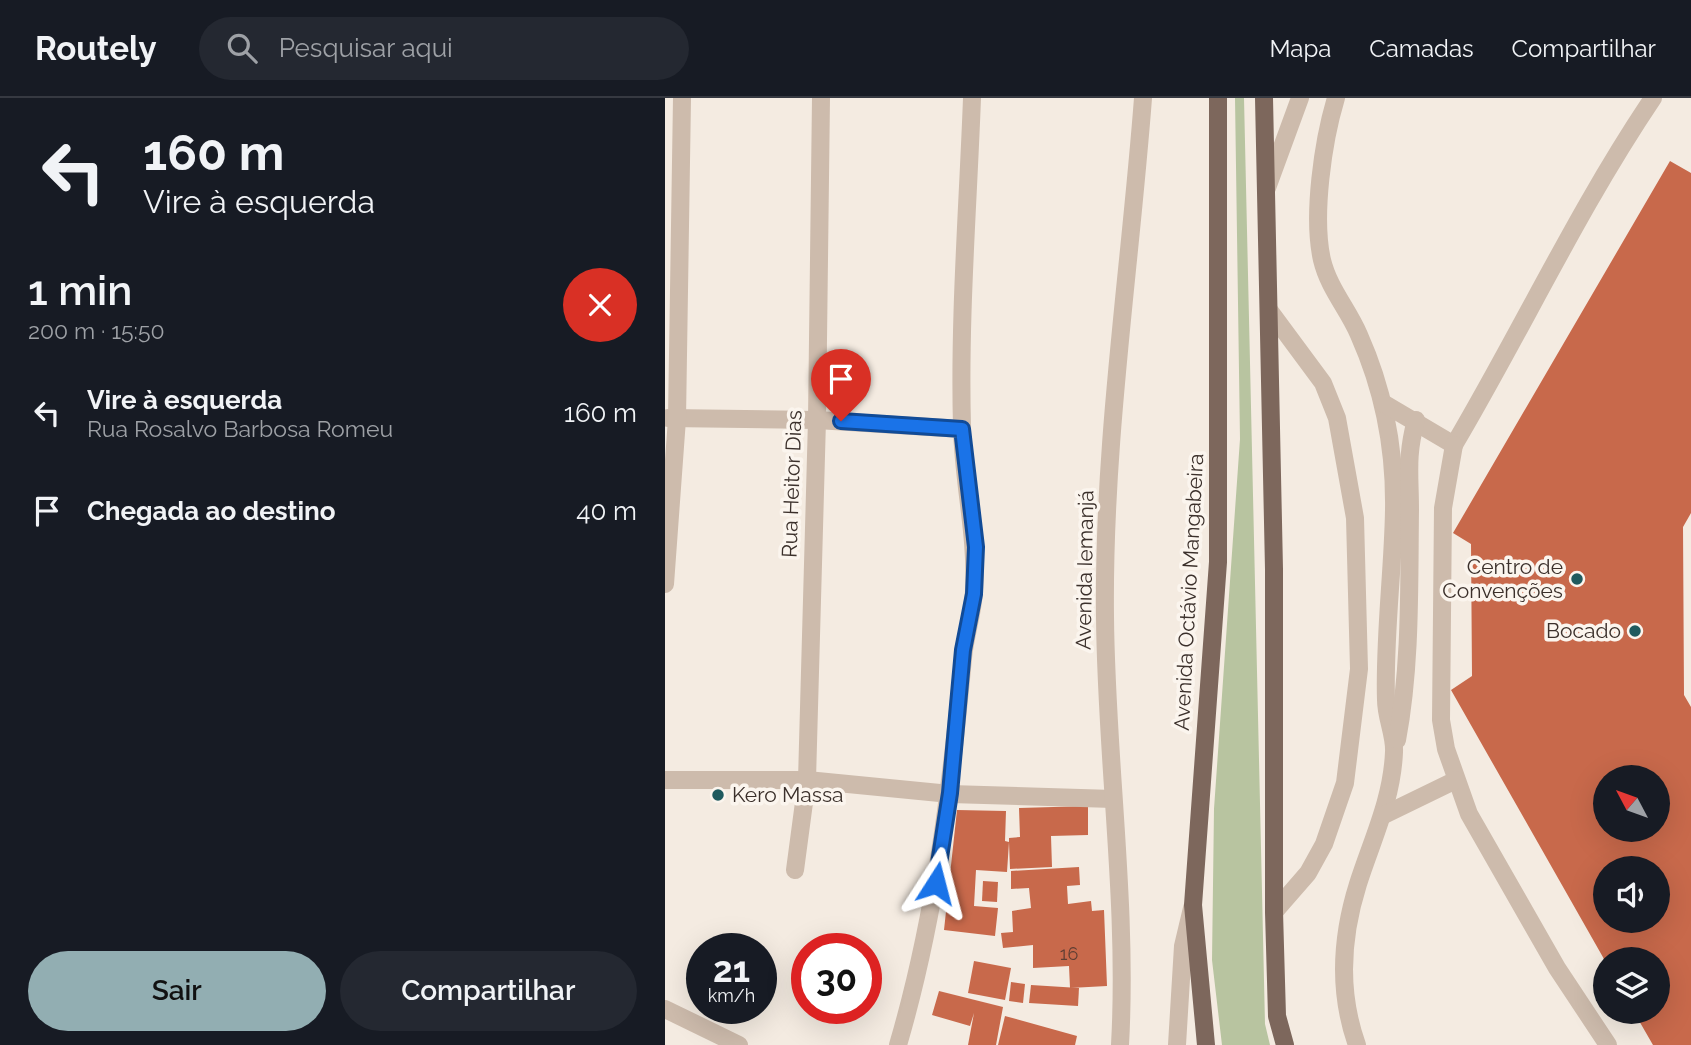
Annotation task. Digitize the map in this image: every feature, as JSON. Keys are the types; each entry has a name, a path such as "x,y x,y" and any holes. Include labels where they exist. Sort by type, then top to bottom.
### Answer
{"main road":[{"name":"Avenida Octávio Mangabeira","path":"1206,1045 1193,905 1218,562 1218,98"},
{"path":"1264,98 1274,569 1277,1016 1285,1045"}],"street":[{"path":"665,584 682,98"},
{"name":"Rua Heitor Dias","path":"795,870 807,780 817,420 821,98"},
{"path":"898,1045 921,954 950,793 963,650 974,594 976,547 962,429 964,258 972,98"},
{"name":"Avenida Iemanjá","path":"1120,1045 1121,970 1104,615 1106,533 1143,98"},
{"path":"1267,188 1300,98"},
{"path":"1336,98 1326,131 1323,158 1321,257 1329,285 1363,344 1383,403 1400,468 1402,508 1386,702 1395,750 1384,815 1358,883 1344,952 1343,983 1357,1045"},
{"path":"1608,1045 1557,968 1491,854 1456,780 1441,720 1443,508 1454,445 1512,346 1572,229 1653,98"},
{"path":"1269,310 1323,383 1337,418 1355,518 1359,669 1345,783 1324,844 1308,873 1275,912"},
{"path":"1383,403 1416,420 1454,445"},
{"path":"671,418 817,420 962,429"},
{"path":"1400,468 1408,452 1416,420"},
{"path":"665,780 807,780 950,793 1113,799"},
{"path":"1384,815 1456,780"},
{"path":"1177,1045 1183,946 1193,905"},
{"path":"665,1009 740,1045"},
{"path":"1277,1016 1278,1045"}],"green space":[{"path":"1235,98 1244,98 1265,1024 1270,1045 1222,1045 1212,960 1214,809 1240,439"}],"building":[{"name":"Centro de Convenções","path":"1670,161 1691,173 1691,513 1683,527 1684,695 1691,707 1691,1045 1653,1045 1641,1024 1670,1024 1670,947 1597,947 1451,690 1472,676 1471,544 1453,533"},
{"path":"1088,806 1088,835 1051,836 1052,867 1010,869 1009,838 1020,837 1019,808"},
{"path":"957,810 1006,811 1005,841 1009,842 1007,872 976,870 974,906 998,908 995,936 944,930"},
{"path":"1079,867 1080,885 1067,886 1068,904 1091,901 1092,911 1104,910 1107,986 1070,988 1069,966 1033,968 1033,945 1003,948 1001,933 1013,932 1012,911 1031,908 1029,888 1011,889 1011,871"},
{"path":"983,881 998,882 997,902 982,901"},
{"path":"974,961 1011,968 1005,1000 968,993"},
{"path":"1011,982 1025,984 1023,1003 1009,1001"},
{"path":"1031,985 1079,988 1078,1006 1029,1003"},
{"path":"939,991 1003,1007 996,1045 968,1045 974,1013 970,1026 932,1015"},
{"path":"1005,1016 1077,1036 1075,1045 998,1045"}],"place":[{"name":"Centro de Convenções","path":"1577,579"},
{"name":"Bocado","path":"1635,631"},
{"name":"Kero Massa","path":"718,795"}],"route":[{"path":"841,421 962,429 976,547 974,594 963,650 950,793 936,883"}]}
